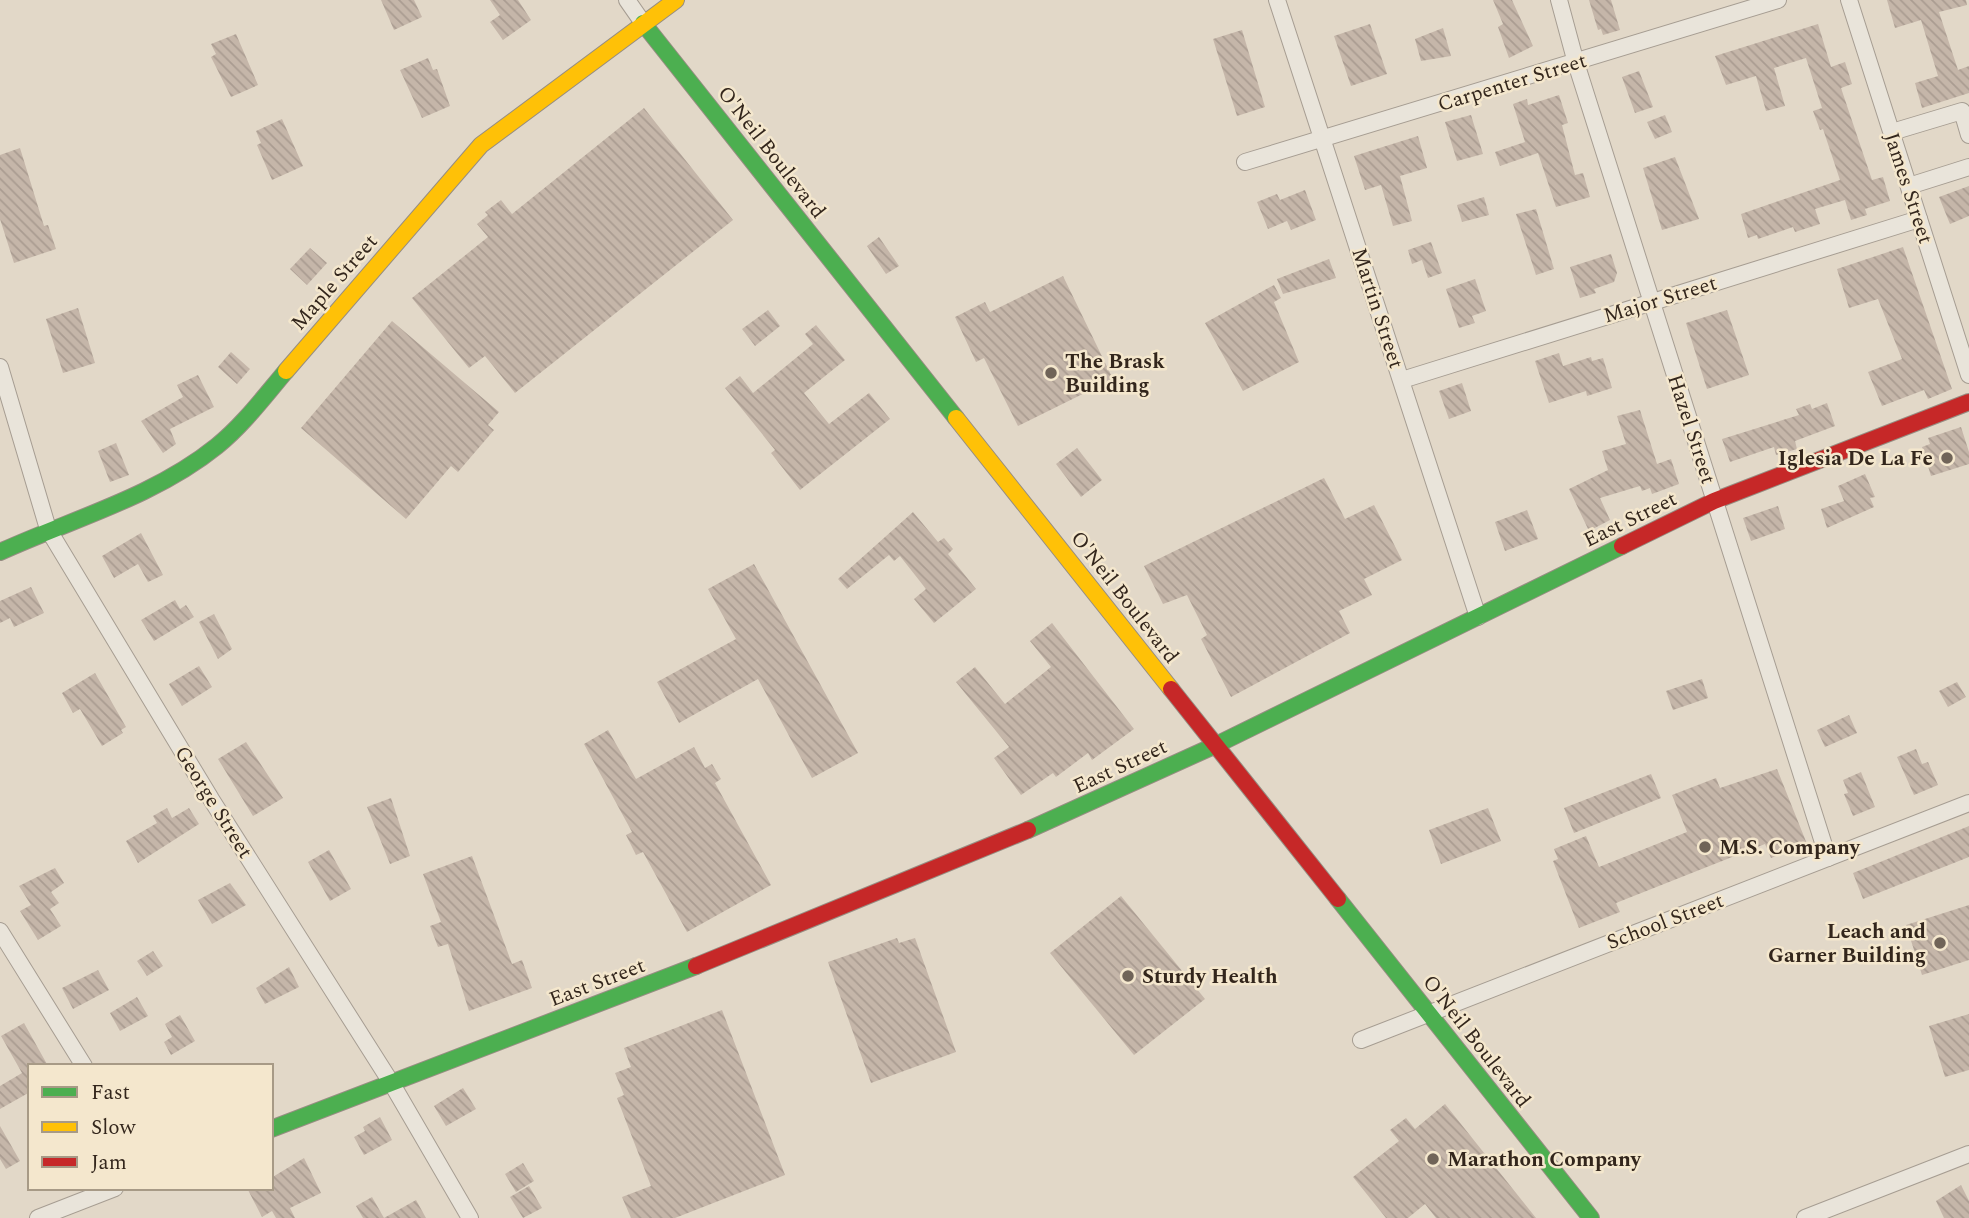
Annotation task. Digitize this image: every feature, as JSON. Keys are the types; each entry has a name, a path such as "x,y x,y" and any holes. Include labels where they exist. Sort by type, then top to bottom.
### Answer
{"main road":[{"name":"Maple Street","path":"0,552 180,472 214,450 243,421 481,145 676,0"},
{"name":"O'Neil Boulevard","path":"643,23 1591,1218"},
{"name":"East Street","path":"273,1128 754,943 1000,843 1216,745 1714,500 1969,402"}],"street":[{"name":"O'Neil Boulevard","path":"627,0 643,23"},
{"name":"Martin Street","path":"1277,0 1478,617"},
{"name":"Hazel Street","path":"1559,0 1576,63 1828,858"},
{"name":"Carpenter Street","path":"1245,162 1324,141 1778,0"},
{"name":"James Street","path":"1849,0 1969,376"},
{"path":"1892,132 1962,111 1969,135"},
{"path":"1909,186 1969,167"},
{"name":"Major Street","path":"1402,380 1919,219"},
{"name":"George Street","path":"0,368 48,529 211,799 392,1084 470,1218"},
{"name":"School Street","path":"1361,1040 1969,803"},
{"path":"0,931 83,1064"},
{"path":"1805,1218 1969,1154"},
{"path":"38,1218 110,1190"}],"building":[{"path":"381,0 414,0 422,17 394,30"},
{"path":"490,0 518,0 531,20 503,40 490,22 500,15"},
{"path":"1493,0 1512,0 1533,46 1509,58 1498,27 1503,24"},
{"path":"1589,0 1611,0 1620,30 1603,35 1601,29 1598,30"},
{"path":"1887,0 1966,0 1967,5 1939,12 1958,70 1969,66 1969,93 1922,108 1915,83 1938,76 1921,20 1895,28"},
{"path":"1370,24 1387,74 1351,86 1334,36"},
{"path":"1818,24 1831,67 1845,62 1852,84 1841,88 1872,180 1883,177 1890,201 1865,209 1867,215 1851,220 1845,200 1815,209 1820,224 1795,232 1793,227 1758,239 1757,235 1748,238 1741,214 1840,180 1823,129 1820,130 1813,111 1822,108 1806,58 1774,68 1785,106 1766,111 1756,76 1726,85 1715,56"},
{"path":"1443,28 1451,56 1421,61 1415,39"},
{"path":"1242,30 1265,107 1237,116 1213,39"},
{"path":"236,34 258,85 231,97 211,57 216,54 211,44"},
{"path":"428,58 433,70 437,69 450,106 422,118 400,70"},
{"path":"1639,71 1653,107 1635,113 1622,77"},
{"path":"1559,95 1568,123 1562,125 1575,175 1583,173 1590,197 1556,207 1538,153 1500,166 1495,152 1525,142 1513,104 1527,99 1528,105"},
{"path":"644,108 733,220 515,393 485,356 469,368 412,298 488,237 477,224 488,215 485,212 501,200 512,214"},
{"path":"1471,115 1483,154 1457,161 1445,122"},
{"path":"1665,115 1672,132 1655,139 1647,122"},
{"path":"282,119 303,166 272,180 257,145 261,143 256,131"},
{"path":"1418,136 1427,168 1400,176 1412,221 1393,226 1381,185 1365,190 1354,156"},
{"path":"20,148 44,226 48,225 56,249 14,263 0,219 0,155"},
{"path":"1675,157 1699,219 1662,230 1643,168"},
{"path":"1969,186 1969,216 1950,224 1939,197"},
{"path":"1305,190 1316,220 1291,230 1287,221 1268,229 1257,202 1277,194 1280,200"},
{"path":"1484,197 1489,215 1462,222 1457,205"},
{"path":"1536,209 1554,269 1536,275 1516,214"},
{"path":"879,237 899,266 886,274 867,246"},
{"path":"1431,242 1442,273 1428,278 1422,260 1412,264 1408,250"},
{"path":"1903,247 1952,389 1928,399 1924,390 1882,406 1868,372 1902,359 1878,299 1849,308 1837,269"},
{"path":"310,248 327,263 307,285 290,269"},
{"path":"1611,254 1617,273 1614,282 1594,289 1596,293 1580,298 1570,267"},
{"path":"1329,259 1336,278 1283,294 1277,279"},
{"path":"1063,276 1113,379 1018,426 984,358 976,362 955,317 985,302 990,312"},
{"path":"1475,279 1486,311 1472,316 1475,323 1459,328 1446,289"},
{"path":"1274,285 1281,298 1274,302 1299,362 1243,391 1205,323"},
{"path":"78,308 95,363 63,373 46,319"},
{"path":"768,310 780,326 755,346 742,329"},
{"path":"1727,310 1749,375 1707,389 1686,323"},
{"path":"392,321 499,412 488,425 494,430 458,472 451,466 406,519 301,428"},
{"path":"816,325 845,360 804,393 829,424 869,393 890,419 800,490 771,453 775,450 725,388 740,376 753,393 813,344 805,334"},
{"path":"231,352 250,369 237,384 218,367"},
{"path":"1559,353 1563,366 1591,357 1592,361 1603,358 1612,388 1587,396 1586,391 1549,403 1535,361"},
{"path":"198,375 214,407 170,429 176,444 163,453 141,421 183,397 177,385"},
{"path":"1462,383 1471,411 1449,419 1439,391"},
{"path":"1827,403 1835,426 1795,441 1797,449 1776,455 1774,447 1730,462 1722,439 1799,415 1796,409 1810,404 1812,409"},
{"path":"1640,410 1657,464 1671,459 1679,484 1652,494 1650,488 1642,491 1640,486 1600,498 1610,520 1589,531 1569,489 1608,470 1602,451 1626,444 1617,416"},
{"name":"Iglesia De La Fe","path":"1961,427 1969,452 1969,464 1931,476 1922,447 1930,444 1928,438"},
{"path":"116,443 129,475 110,482 98,451"},
{"path":"1077,448 1102,480 1081,497 1056,464"},
{"path":"1865,474 1875,497 1870,498 1874,507 1827,528 1821,509 1844,501 1838,486"},
{"path":"1324,478 1345,519 1374,505 1402,560 1364,579 1372,595 1339,611 1350,633 1231,697 1201,639 1207,635 1187,595 1163,604 1144,566"},
{"path":"1778,506 1785,529 1751,541 1743,518"},
{"path":"1527,510 1538,539 1505,551 1495,522"},
{"path":"913,512 938,542 944,538 953,549 948,554 976,589 934,623 914,599 926,589 900,556 894,561 889,555 847,589 838,579"},
{"path":"141,533 163,575 148,582 138,564 114,578 102,556"},
{"path":"754,564 858,753 812,778 758,679 679,723 657,682 736,639 708,589"},
{"path":"31,587 44,613 14,627 10,618 0,623 0,601"},
{"path":"175,600 180,609 186,605 194,617 154,641 141,620"},
{"path":"214,614 232,649 218,659 199,622"},
{"path":"1052,623 1134,729 1092,760 1088,753 1056,777 1053,773 1021,795 994,758 1009,747 956,682 975,667 1005,704 1051,667 1030,641"},
{"path":"199,666 212,687 182,706 169,684"},
{"path":"95,673 126,727 121,730 123,733 102,746 80,709 73,713 62,693"},
{"path":"1702,679 1708,698 1673,710 1666,691"},
{"path":"1957,682 1966,697 1948,707 1939,691"},
{"path":"1849,715 1857,733 1825,747 1817,730"},
{"path":"608,730 636,779 694,747 705,768 712,764 721,779 715,783 771,885 687,932 643,852 636,855 626,835 632,832 584,744"},
{"path":"246,742 283,798 253,816 218,759"},
{"path":"1916,749 1922,764 1928,762 1938,785 1914,795 1897,757"},
{"name":"M.S. Company","path":"1777,769 1807,844 1771,858 1765,844 1616,903 1620,912 1579,928 1553,861 1558,859 1554,849 1586,836 1599,867 1687,832 1672,795 1716,778 1720,788"},
{"path":"1861,772 1875,807 1853,816 1844,794 1848,793 1843,780"},
{"path":"1651,774 1661,798 1574,833 1564,808"},
{"path":"391,798 410,856 390,864 367,807"},
{"path":"167,808 172,818 189,808 199,824 138,863 126,841 157,823 153,816"},
{"path":"1488,808 1501,841 1441,864 1429,830"},
{"path":"1969,826 1969,857 1863,899 1853,873"},
{"path":"329,850 351,889 330,901 308,862"},
{"path":"472,856 512,964 522,960 532,988 469,1011 448,944 438,947 430,926 441,922 423,874"},
{"path":"55,868 64,883 51,892 59,903 50,909 61,926 38,940 20,911 31,905 19,886"},
{"path":"230,883 246,905 212,924 198,900"},
{"name":"Sturdy Health","path":"1121,896 1205,999 1134,1055 1050,953"},
{"name":"Leach and Garner Building","path":"1969,905 1969,960 1922,975 1906,925"},
{"path":"897,938 899,943 915,938 956,1052 871,1083 828,962"},
{"path":"153,951 163,966 147,976 137,961"},
{"path":"289,967 299,987 265,1004 256,988"},
{"path":"98,970 109,990 73,1009 62,988"},
{"path":"137,997 148,1016 120,1031 110,1013"},
{"path":"722,1010 785,1175 675,1218 631,1218 622,1197 651,1186 617,1098 624,1095 615,1073 631,1067 624,1048"},
{"name":"Leach and Garner Building","path":"1969,1014 1969,1070 1945,1077 1929,1026"},
{"path":"180,1015 195,1041 171,1055 164,1042 172,1037 165,1024"},
{"path":"24,1023 47,1064 28,1064 28,1093 0,1109 0,1086 22,1073 1,1036"},
{"path":"463,1088 476,1109 446,1126 434,1106"},
{"name":"Marathon Company","path":"1445,1104 1536,1218 1436,1218 1425,1204 1408,1218 1386,1218 1353,1177 1399,1141 1390,1130 1406,1118 1415,1129"},
{"path":"380,1117 392,1140 364,1155 354,1137 365,1131 363,1127"},
{"path":"0,1126 20,1161 6,1169 0,1159"},
{"path":"304,1158 321,1193 290,1208 295,1218 276,1218 272,1211 262,1217 248,1190 273,1190 273,1177"},
{"path":"523,1163 534,1181 516,1192 505,1174"},
{"path":"1961,1185 1969,1201 1969,1218 1944,1218 1936,1201"},
{"path":"529,1186 542,1208 523,1218 510,1197"},
{"path":"372,1197 384,1218 363,1218 356,1206"},
{"path":"416,1200 426,1218 384,1218"}],"traffic: fast":[{"path":"643,23 956,418"},
{"path":"0,552 112,506 193,464 236,429 286,371"},
{"path":"1028,830 1216,745 1622,546"},
{"path":"1338,899 1591,1218"},
{"path":"273,1128 696,966"}],"traffic: slow":[{"path":"286,371 481,145 676,0"},
{"path":"956,418 1171,689"}],"traffic: jam":[{"path":"1622,546 1714,501 1969,402"},
{"path":"1171,689 1338,899"},
{"path":"696,966 1028,830"}],"place":[{"name":"The Brask Building","path":"1051,373"},
{"name":"Iglesia De La Fe","path":"1947,458"},
{"name":"M.S. Company","path":"1705,847"},
{"name":"Leach and Garner Building","path":"1940,943"},
{"name":"Sturdy Health","path":"1128,976"},
{"name":"Marathon Company","path":"1433,1159"}]}
